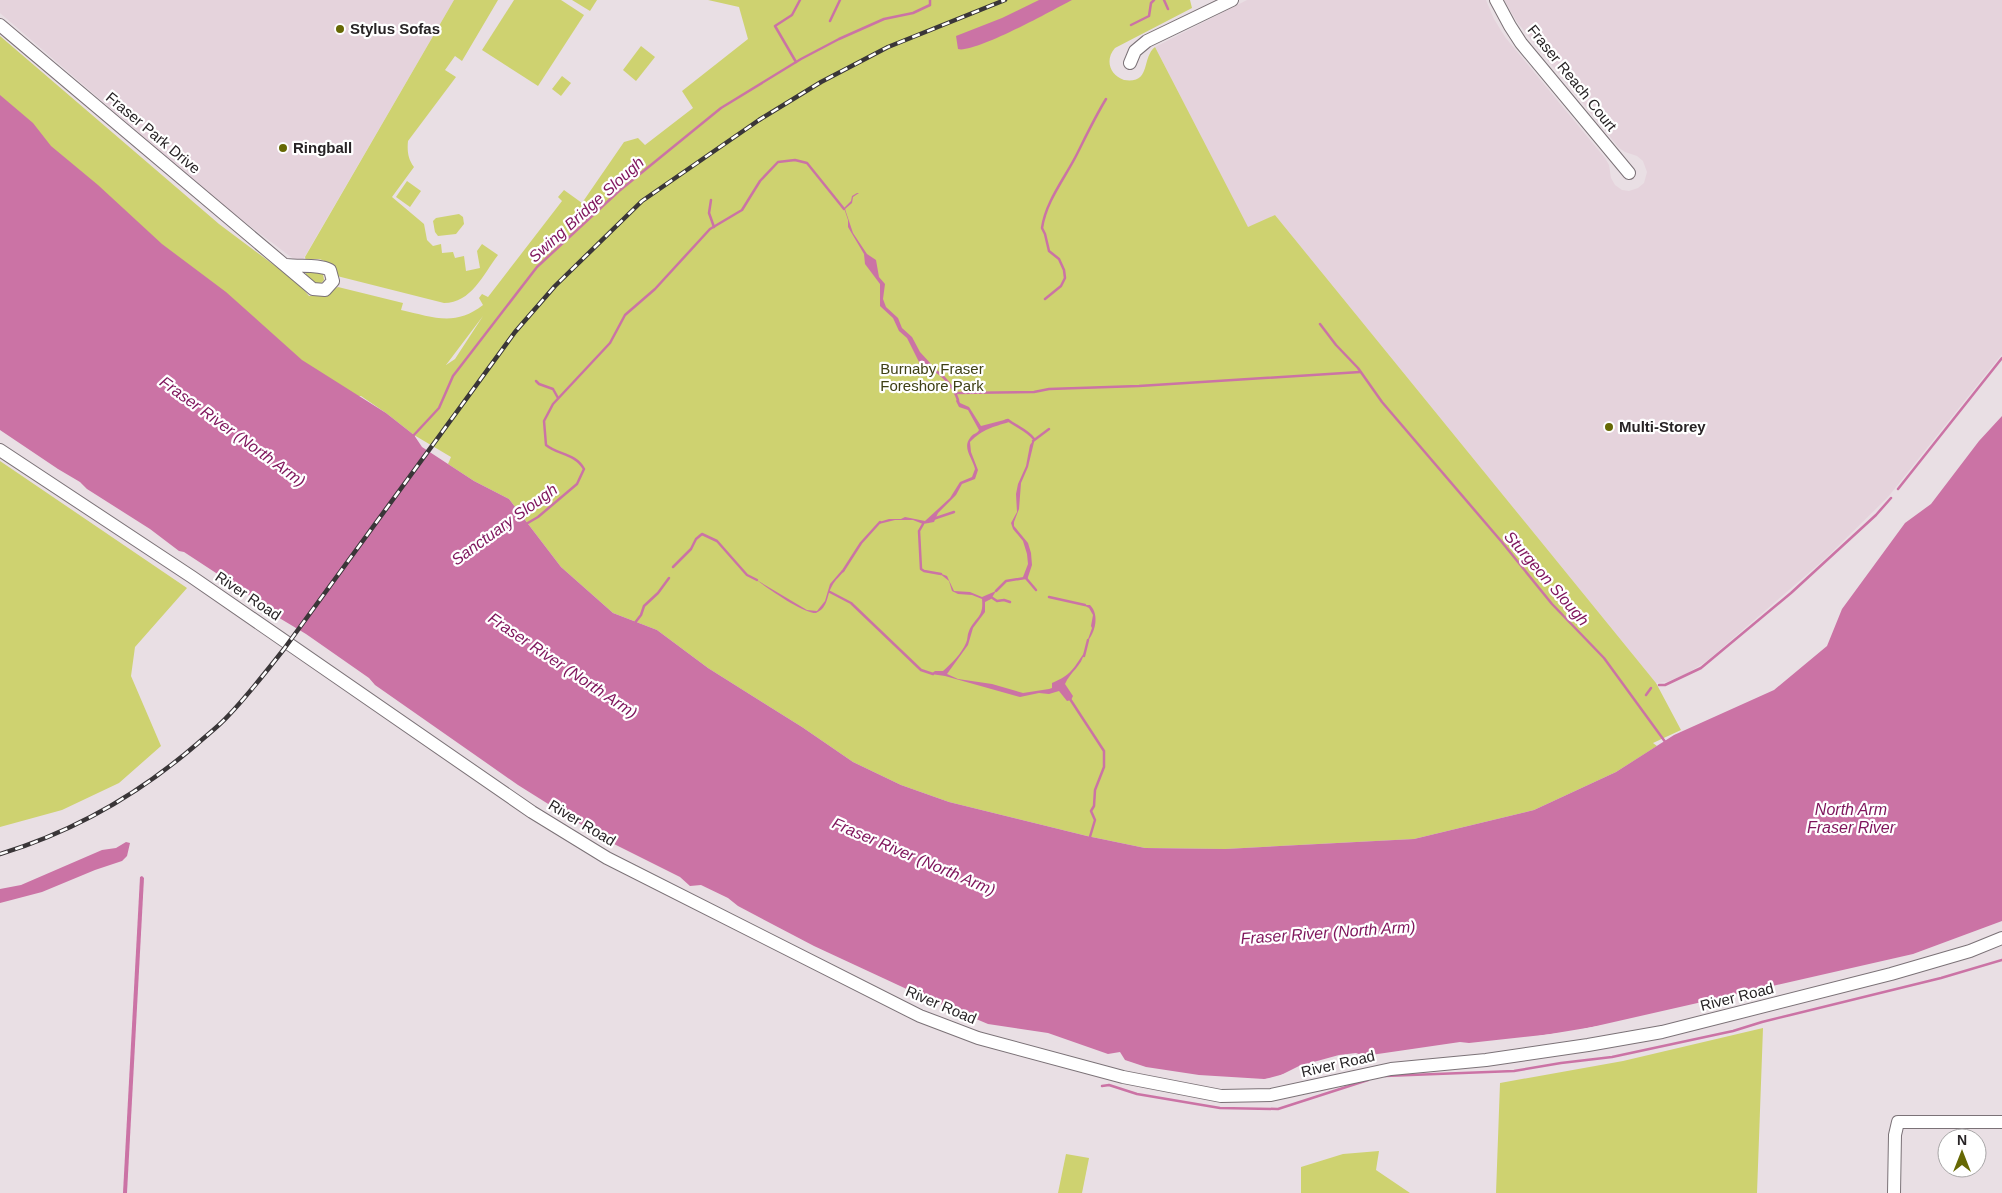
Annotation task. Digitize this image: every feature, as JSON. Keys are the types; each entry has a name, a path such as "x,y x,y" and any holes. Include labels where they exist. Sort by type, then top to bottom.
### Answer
{"street":[{"path":"1130,63 1135,51 1147,41 1232,0"},
{"name":"Fraser Reach Court","path":"1496,0 1521,43 1629,172"},
{"name":"Fraser Park Drive","path":"0,25 286,265"},
{"name":"River Road","path":"0,450 192,577 532,812 607,858 920,1016 978,1038 1123,1077 1221,1096 1271,1095 1391,1069 1486,1060 1588,1046 1662,1032 1881,976 1970,951 2002,938"},
{"path":"1894,1193 1895,1135 1898,1122 2002,1122"}],"shaded area":[{"path":"0,0 454,0 301,263 226,208 0,13"},
{"path":"1247,0 1486,0 1494,19 1505,37 1605,158 1615,185 1622,190 1629,191 1638,188 1644,183 1647,172 1643,161 1637,156 1619,148 1517,22 1504,0 2002,0 2002,354 1888,497 1826,558 1707,661 1686,674 1667,682 1656,683 1275,215 1248,228 1155,47"}],"green space":[{"path":"454,0 498,0 462,61 455,56 445,70 456,77 408,141 408,155 414,167 392,197 424,224 427,240 433,246 441,244 442,253 453,252 455,258 464,256 466,271 480,268 477,251 482,244 498,255 469,293 453,302 444,303 337,276 332,267 325,261 312,259 306,261 305,257"},
{"path":"514,0 561,0 584,15 538,86 482,50"},
{"path":"572,0 597,0 590,11"},
{"name":"Burnaby Fraser Foreshore Park","path":"708,0 1190,0 1192,8 1115,48 1109,62 1112,71 1124,80 1139,78 1145,69 1148,57 1155,47 1248,227 1275,215 1656,683 1681,730 1653,743 1657,746 1616,772 1534,810 1414,839 1225,849 1145,848 1087,836 949,802 901,785 853,762 802,727 708,668 657,630 613,613 561,567 509,499 474,481 448,464 451,457 414,435 361,396 343,398 0,120 0,36 219,224 298,283 309,296 323,295 338,287 403,303 401,310 434,317 453,318 473,312 483,305 479,298 482,294 488,297 562,201 558,197 564,190 582,203 624,142 638,138 645,145 693,108 682,91 748,39 739,7","holes":["483,316 455,359 446,365"]},
{"path":"641,46 655,57 636,81 623,70"},
{"path":"562,76 571,83 561,96 552,89"},
{"path":"407,181 421,191 410,207 396,197"},
{"path":"459,214 463,217 464,224 456,234 438,236 435,232 433,221 436,218"},
{"path":"306,273 323,274 324,280 319,286 305,275"},
{"path":"0,461 187,588 135,647 131,676 161,746 119,783 62,810 0,827"},
{"path":"1763,1028 1757,1193 1496,1193 1500,1083 1623,1061"},
{"path":"1379,1151 1376,1170 1410,1193 1301,1193 1301,1167 1343,1154"},
{"path":"1066,1154 1089,1158 1082,1193 1058,1193"}],"water":[{"path":"1039,0 1072,0 980,45 967,49 958,49 956,36 1002,18"},
{"name":"North Arm Fraser River","path":"0,95 33,123 51,146 98,185 162,244 226,292 302,360 386,413 414,435 422,447 474,481 509,499 561,567 613,613 657,630 708,668 802,727 853,762 901,785 949,802 1087,836 1145,848 1225,849 1414,839 1534,810 1616,772 1674,735 1774,690 1827,646 1842,609 1905,523 1931,504 1979,441 2002,416 2002,925 1904,960 1695,1010 1532,1037 1314,1066 1250,1083 1180,1076 1113,1061 1046,1036 989,1028 921,1002 624,854 535,799 115,509 0,435"},
{"path":"859,193 853,197 852,203 845,209 853,233 867,254 876,260 879,277 885,284 883,299 886,307 898,318 902,328 912,337 934,371 927,371 920,364 907,338 899,331 893,318 880,306 880,284 865,264 864,254 848,227 844,208 851,201 852,196"},
{"path":"958,398 960,403 969,407 981,426 1008,419 1009,422 984,431 970,442 971,452 978,470 975,479 962,484 956,495 938,513 934,522 923,524 913,520 895,520 879,524 879,522 889,519 905,517 925,521 950,498 960,482 972,477 975,469 967,446 971,436 979,430 968,410 959,407 956,401"},
{"path":"1035,438 1028,467 1021,483 1019,509 1014,522 1014,526 1028,543 1031,553 1032,565 1027,580 1023,577 1028,564 1027,554 1023,541 1013,529 1011,523 1017,512 1016,494 1018,484 1026,466 1030,445"},
{"path":"842,570 845,570 833,584 823,608 816,613 810,612 794,605 755,579 807,610 817,611 825,601 830,584"},
{"path":"939,573 947,576 954,591 970,592 982,597 996,591 991,599 985,602 985,612 973,628 968,645 947,674 958,679 992,684 1023,693 1052,688 1052,683 1071,671 1084,653 1081,662 1065,684 1073,696 1071,700 1067,701 1059,691 1020,697 945,676 931,674 935,671 943,671 953,662 964,647 968,632 982,610 982,599 952,591 949,581"},
{"path":"1083,605 1090,605 1096,619 1094,629 1087,642 1092,628 1093,615 1089,608"},
{"path":"126,842 130,843 127,856 122,861 42,892 0,903 0,889 21,885 102,850 116,848"},
{"path":"140,877 144,878 127,1193 123,1193"}],"pier":[{"path":"0,430 150,529 179,551 184,552 242,590 271,613 306,634 369,678 375,685 518,785 604,839 680,877 690,886 701,885 814,946 926,998 988,1024 1048,1033 1108,1054 1120,1052 1125,1060 1146,1067 1199,1075 1264,1079 1275,1078 1299,1066 1339,1055 1356,1053 1364,1056 1460,1042 1469,1043 1570,1032 1913,954 2002,921 2002,927 1904,962 1696,1012 1532,1039 1314,1069 1251,1086 1179,1079 1112,1063 1046,1039 989,1030 920,1005 762,926 719,902 622,857 418,724 276,622 216,584 113,512 0,438"}],"waterway":[{"path":"796,62 775,26 792,15 800,0"},
{"path":"830,21 840,0"},
{"name":"Swing Bridge Slough","path":"413,436 439,408 453,376 537,267 619,191 721,108 801,59 839,39 884,19 913,13 930,5 930,0"},
{"path":"1131,25 1149,16 1151,3 1154,0"},
{"path":"1164,0 1168,9"},
{"path":"1045,299 1061,286 1065,278 1059,259 1049,251 1042,228 1047,208 1106,99"},
{"name":"Sanctuary Slough","path":"526,524 538,517 577,484 584,469 576,460 546,445 544,421 553,404 610,343 625,315 655,289 710,229 742,210 760,181 778,162 795,160 807,163 844,209"},
{"path":"711,200 709,213 714,227"},
{"name":"Sturgeon Slough","path":"1320,324 1336,345 1358,368 1382,402 1501,541 1552,604 1604,658 1666,743"},
{"path":"1898,489 2002,358"},
{"path":"932,369 948,382 958,400"},
{"path":"956,393 1034,392 1049,389 1139,386 1360,372"},
{"path":"536,381 553,389 558,398"},
{"path":"1005,421 1008,420 1034,439"},
{"path":"1033,441 1049,429"},
{"path":"1659,685 1665,685 1701,668 1791,593 1876,515 1891,498"},
{"path":"933,519 954,512"},
{"path":"843,571 861,543 880,522"},
{"path":"923,524 919,531 921,569 941,574"},
{"path":"673,567 691,549 696,539 702,534 717,541 747,575 757,580"},
{"path":"1025,577 1036,590"},
{"path":"634,624 641,615 644,606 658,593 669,578"},
{"path":"996,591 1006,581 1025,578"},
{"path":"830,592 851,603 921,670 933,674"},
{"path":"991,597 997,601 1004,600 1010,602"},
{"path":"1049,597 1085,605"},
{"path":"1084,656 1088,640"},
{"path":"1646,695 1651,688"},
{"path":"1070,699 1104,751 1104,767 1095,790 1094,806 1091,811 1095,820 1089,840"},
{"path":"1385,1076 1514,1071 1612,1057 1733,1031 1762,1022 1941,978 2002,960"},
{"path":"1102,1086 1109,1085 1137,1094 1220,1108 1278,1109 1368,1080"}],"railway":[{"path":"0,854 53,835 104,810 175,762 224,720 250,692 284,649 515,332 555,286 642,201 759,120 821,82 888,47 1005,0"}],"place":[{"name":"Stylus Sofas","path":"340,29"},
{"name":"Ringball","path":"283,148"},
{"name":"Multi-Storey","path":"1609,427"}],"water label":[{"name":"Fraser River (North Arm)","path":"233,431"},
{"name":"Fraser River (North Arm)","path":"563,665"},
{"name":"Fraser River (North Arm)","path":"914,856"},
{"name":"Fraser River (North Arm)","path":"1328,932"}]}
